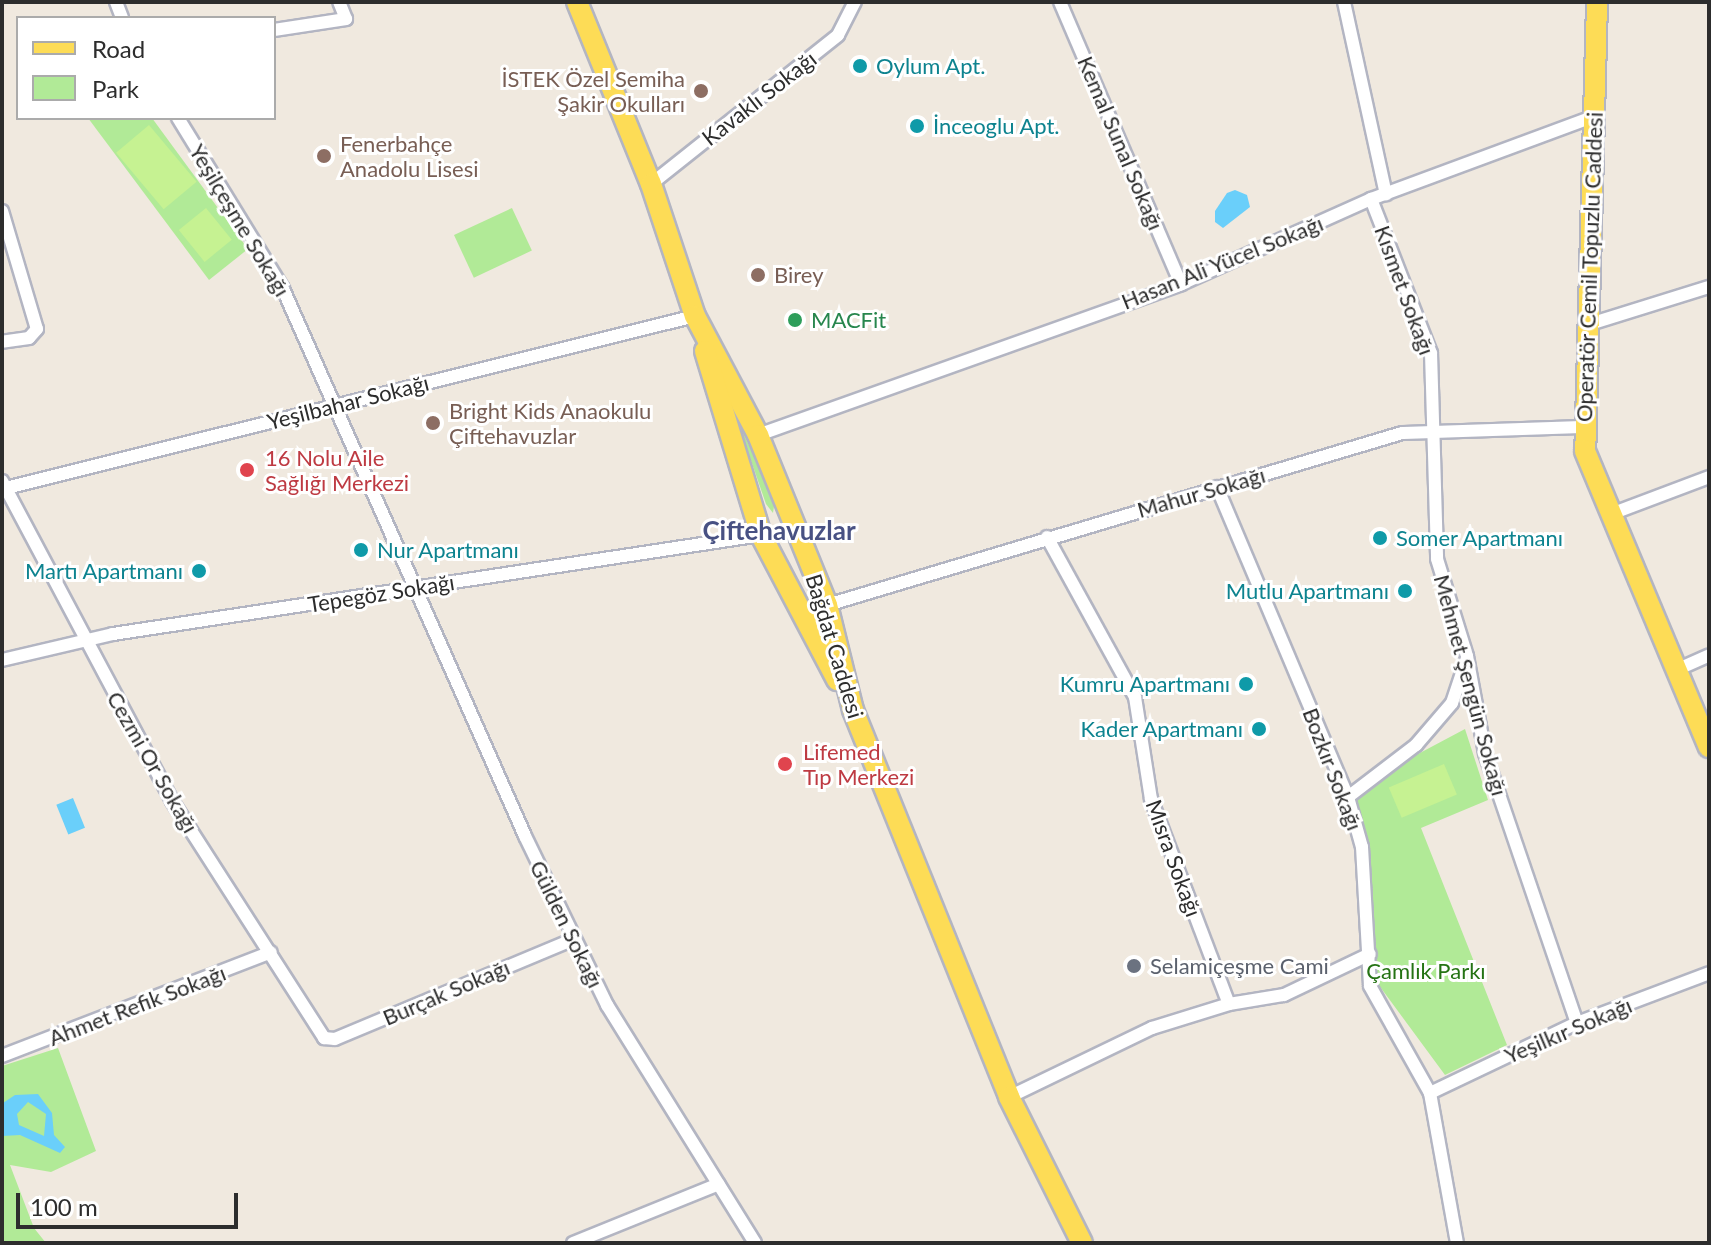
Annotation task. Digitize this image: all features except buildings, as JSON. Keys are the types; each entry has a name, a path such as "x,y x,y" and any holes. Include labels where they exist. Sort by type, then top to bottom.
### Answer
{"main road":[{"name":"Bağdat Caddesi","path":"577,2 651,184 695,316 758,435 827,605 853,710 1009,1097 1082,1243"},
{"name":"Operatör Cemil Topuzlu Caddesi","path":"1597,2 1590,324 1583,427 1585,451 1709,747"},
{"path":"695,316 761,535 853,710"}],"street":[{"path":"276,30 346,19 339,2"},
{"name":"Kavaklı Sokağı","path":"651,184 838,35 855,2"},
{"name":"Kemal Sunal Sokağı","path":"1060,2 1181,284"},
{"path":"1344,2 1386,194"},
{"name":"Hasan Ali Yücel Sokağı","path":"758,435 1181,284 1371,199 1593,117"},
{"name":"Yeşilçeşme Sokağı","path":"179,120 278,280 415,587"},
{"name":"Kısmet Sokağı","path":"1371,199 1431,353 1434,431"},
{"path":"2,211 37,331 28,339 2,342"},
{"path":"1590,324 1709,287"},
{"name":"Yeşilbahar Sokağı","path":"3,486 695,316"},
{"name":"Mahur Sokağı","path":"827,605 1402,433 1583,427"},
{"name":"Mehmet Şengün Sokağı","path":"1434,431 1437,559 1467,656 1485,753 1577,1023"},
{"path":"1611,514 1709,477"},
{"name":"Cezmi Or Sokağı","path":"3,486 172,801 320,1033"},
{"name":"Bozkır Sokağı","path":"1217,487 1348,797 1362,847 1370,986 1430,1093 1457,1243"},
{"name":"Tepegöz Sokağı","path":"2,660 85,640 761,535"},
{"name":"Mısra Sokağı","path":"1047,537 1135,697 1151,799 1229,1004"},
{"name":"Gülden Sokağı","path":"415,587 574,939 620,1028 755,1243"},
{"path":"1676,670 1709,655"},
{"path":"1348,797 1416,745 1452,703 1467,656"},
{"name":"Burçak Sokağı","path":"320,1033 332,1040 574,939"},
{"name":"Ahmet Refik Sokağı","path":"2,1056 271,952"},
{"path":"1009,1097 1152,1028 1229,1004 1309,986 1370,954"},
{"name":"Yeşilkır Sokağı","path":"1430,1093 1577,1023 1709,973"},
{"path":"573,1243 719,1184"}],"green space":[{"path":"89,120 153,120 248,249 209,280"},
{"path":"149,125 197,182 164,209 116,153"},
{"path":"206,208 232,240 205,262 179,230"},
{"path":"512,208 532,251 474,278 454,235"},
{"path":"737,420 775,500 773,513 766,504"},
{"name":"Çamlık Parkı","path":"1465,729 1488,800 1421,828 1507,1045 1445,1075 1378,984 1353,802 1386,771"},
{"path":"1444,764 1457,794 1402,818 1389,787"},
{"path":"58,1048 96,1151 51,1172 10,1165 34,1228 46,1243 2,1243 2,1066"}],"water":[{"path":"1235,190 1247,195 1250,207 1223,228 1215,222 1215,211 1227,193"},
{"path":"73,798 85,828 68,834 56,805"},
{"path":"38,1094 52,1113 54,1135 65,1147 60,1153 20,1135 2,1136 3,1103 15,1095","holes":["28,1102 46,1114 44,1136 19,1125 17,1114"]}],"place":[{"name":"Oylum Apt.","path":"860,66"},
{"name":"İSTEK Özel Semiha Şakir Okulları","path":"701,91"},
{"name":"İnceoglu Apt.","path":"917,126"},
{"name":"Fenerbahçe Anadolu Lisesi","path":"324,156"},
{"name":"Birey","path":"758,275"},
{"name":"MACFit","path":"795,320"},
{"name":"Bright Kids Anaokulu Çiftehavuzlar","path":"433,423"},
{"name":"16 Nolu Aile Sağlığı Merkezi","path":"247,470"},
{"name":"Somer Apartmanı","path":"1380,538"},
{"name":"Nur Apartmanı","path":"361,550"},
{"name":"Martı Apartmanı","path":"199,571"},
{"name":"Mutlu Apartmanı","path":"1405,591"},
{"name":"Kumru Apartmanı","path":"1246,684"},
{"name":"Kader Apartmanı","path":"1259,729"},
{"name":"Lifemed Tıp Merkezi","path":"785,764"},
{"name":"Selamiçeşme Cami","path":"1134,966"}],"district":[{"name":"Çiftehavuzlar","path":"779,531"}]}
